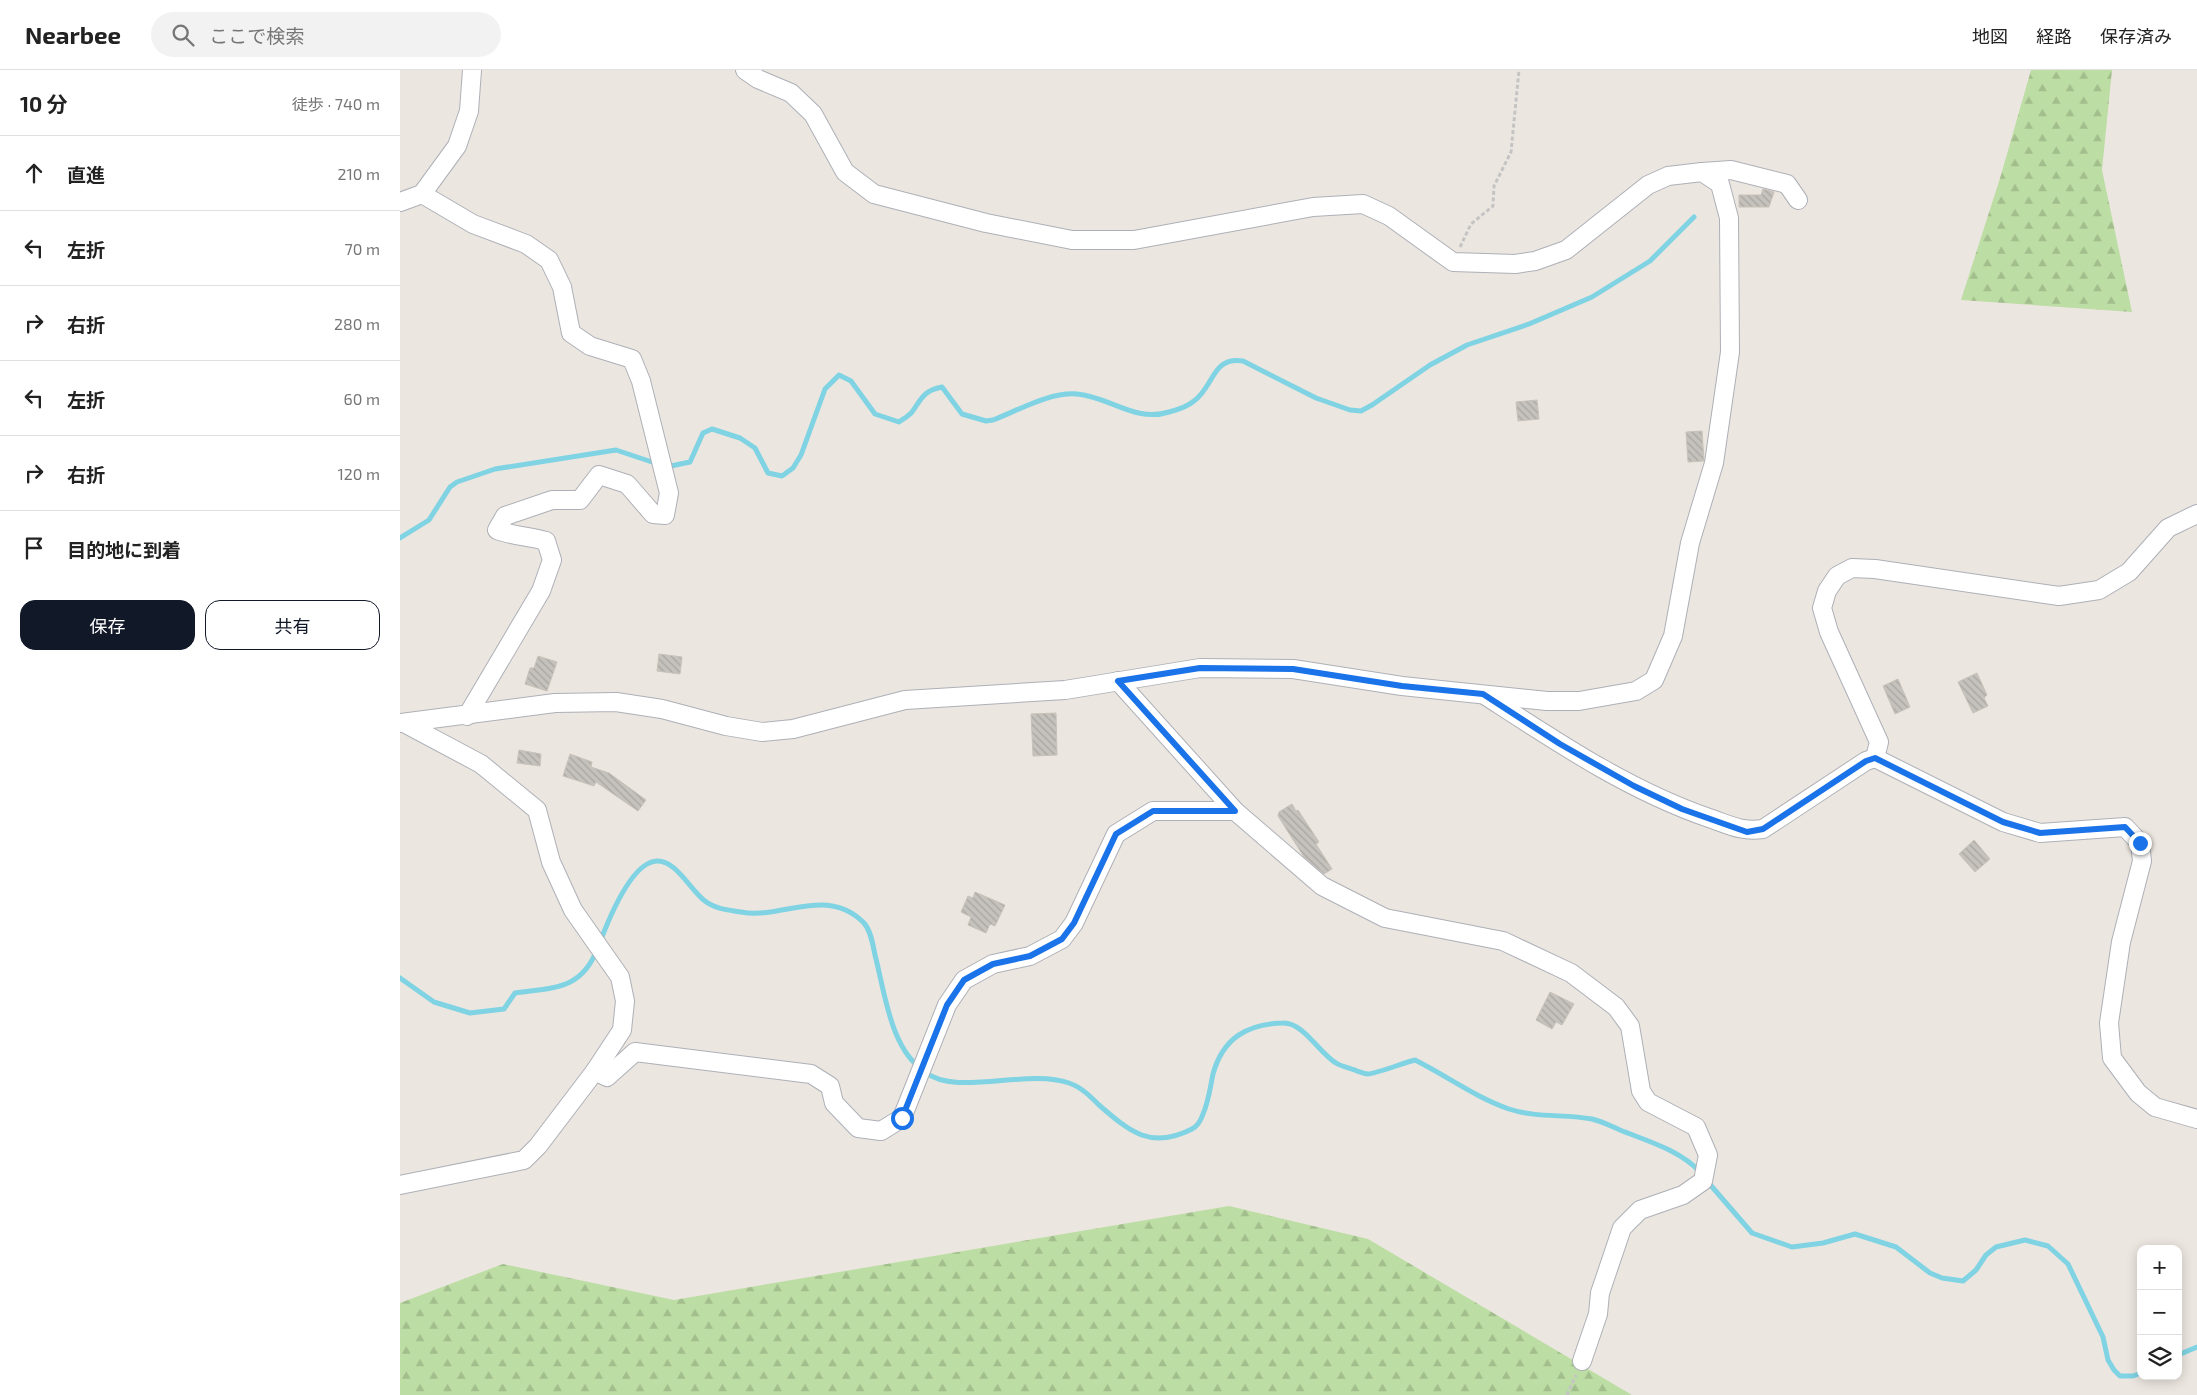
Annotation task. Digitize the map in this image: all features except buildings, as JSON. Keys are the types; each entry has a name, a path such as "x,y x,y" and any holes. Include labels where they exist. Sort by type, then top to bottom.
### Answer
{"street":[{"path":"400,202 422,194 457,146 468,112 472,70"},
{"path":"745,70 758,79 791,93 813,114 845,172 874,194 986,223 1072,240 1134,240 1313,207 1363,204 1389,216 1453,262 1514,264 1535,260 1566,250 1648,185 1668,176 1731,170 1787,184 1798,200"},
{"path":"402,723 556,703 616,702 662,708 726,726 762,732 793,729 905,700 1065,690 1200,668 1293,669 1402,686 1548,701 1579,701 1636,691 1654,680 1674,636 1690,543 1714,463 1730,352 1729,218 1720,184 1702,172"},
{"path":"422,194 473,224 526,244 549,260 562,287 571,334 590,346 632,360 641,381 670,493 665,515 653,514 627,484 599,476 580,500 552,500 505,516 497,530 510,535 526,536 546,541 552,560 541,591 467,716"},
{"path":"1875,758 1879,742 1829,632 1822,608 1826,591 1837,576 1852,568 1875,568 2060,596 2099,590 2129,572 2197,499"},
{"path":"2168,528 2197,514"},
{"path":"1118,681 1235,811 1322,886 1385,918 1503,941 1570,973 1616,1007 1630,1026 1641,1091 1648,1102 1696,1127 1708,1155 1703,1181 1683,1195 1640,1210 1622,1228 1600,1293 1598,1314 1582,1361"},
{"path":"1483,694 1560,744 1634,786 1682,809 1747,832 1763,829 1866,761 1875,758 2003,822 2040,833 2125,827 2140,843 2142,861 2122,942 2109,1023 2112,1058 2138,1093 2155,1107 2197,1119"},
{"path":"400,1185 439,1179 524,1160 538,1146 595,1071 622,1030 626,1001 620,977 573,910 552,862 537,810 482,764 402,723"},
{"path":"595,1071 607,1077 635,1052 811,1074 830,1086 834,1103 858,1128 881,1130 902,1118 947,1005 964,980 993,964 1030,956 1062,939 1074,923 1116,834 1153,811 1235,811"}],"path":[{"path":"1453,262 1471,224 1493,206 1494,186 1511,152 1519,70"},
{"path":"1567,1395 1582,1361"}],"green space":[{"path":"2031,70 2112,70 2102,170 2132,312 1961,300 2001,175"},
{"path":"1229,1206 1368,1239 1632,1395 400,1395 400,1303 503,1264 674,1300"}],"waterway":[{"path":"666,467 690,462 703,433 712,429 740,438 755,448 768,473 782,476 793,468 801,455 825,389 839,375 851,381 875,414 899,422 911,413 927,393 942,387 962,414 986,421 993,420 1045,399 1066,394 1077,394 1100,399 1133,412 1157,414 1175,410 1192,403 1201,395 1219,368 1225,363 1233,361 1243,361 1316,398 1350,410 1361,411 1430,365 1467,345 1529,324 1592,297 1650,261 1694,217"},
{"path":"400,538 429,520 450,487 457,482 495,469 616,450 658,464"},
{"path":"600,942 615,907 630,882 638,871 647,864 657,861 671,865 705,901 722,909 757,913 804,906 835,906 850,912 864,923 868,930 894,1030 908,1056 918,1066"},
{"path":"400,978 434,1002 470,1013 504,1009 515,993 553,988 574,980 590,963 597,950"},
{"path":"925,1072 938,1079 955,1082 973,1083 1034,1078 1052,1079 1069,1083 1085,1092 1110,1115 1131,1130 1153,1138 1165,1138 1192,1129 1199,1123 1207,1104 1217,1062 1230,1042 1238,1035 1258,1026 1283,1023 1290,1024 1304,1033 1330,1059 1362,1073 1377,1072 1415,1060 1473,1092 1509,1109 1530,1114 1599,1121 1673,1152 1692,1164 1700,1172"},
{"path":"1707,1181 1752,1233 1792,1247 1823,1243 1855,1234 1896,1247 1930,1273 1942,1278 1963,1281 1976,1270 1986,1255 1996,1247 2025,1240 2048,1246 2068,1264 2103,1337 2108,1360 2114,1370 2120,1376 2137,1374"},
{"path":"2182,1353 2197,1347"}],"route":[{"path":"902,1118 947,1005 964,980 993,964 1030,956 1062,939 1074,923 1116,834 1153,811 1235,811 1118,681 1200,668 1293,669 1402,686 1483,694 1560,744 1634,786 1682,809 1747,832 1763,829 1866,761 1875,758 2003,822 2040,833 2125,827 2140,843"}]}
